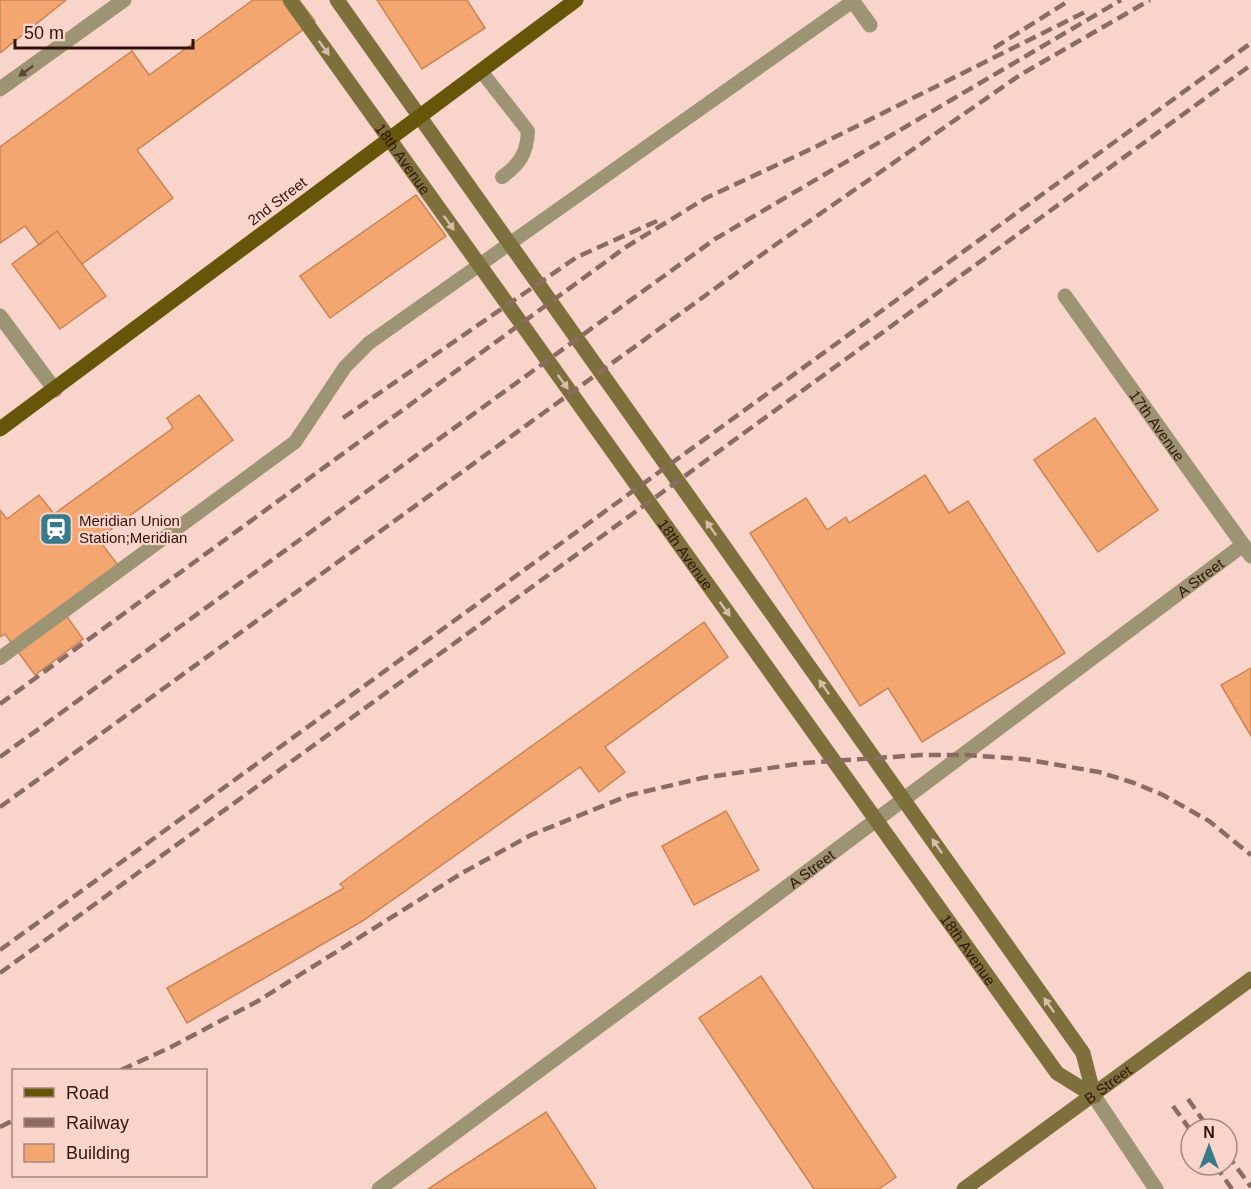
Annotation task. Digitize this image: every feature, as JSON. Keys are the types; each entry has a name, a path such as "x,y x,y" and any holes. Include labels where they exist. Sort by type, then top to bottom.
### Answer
{"main road":[{"name":"2nd Street","path":"0,429 576,0"}],"street":[{"path":"0,89 124,0"},
{"name":"18th Avenue","path":"290,0 1057,1073 1094,1096"},
{"name":"18th Avenue","path":"337,0 1083,1053 1094,1096 1156,1189"},
{"path":"852,1 870,26"},
{"name":"17th Avenue","path":"1065,296 1247,550"},
{"path":"0,316 55,390"},
{"name":"A Street","path":"379,1189 786,887 1247,550"},
{"name":"B Street","path":"964,1189 1251,979"}],"lane":[{"path":"0,658 295,442 345,367 369,343 852,1"},
{"path":"481,71 528,131 527,148 514,169 502,177"}],"building":[{"path":"0,0 66,0 0,53"},
{"path":"253,0 299,0 315,21 137,150 173,198 82,264 57,231 39,245 25,226 0,243 0,147 132,51 149,75"},
{"path":"377,0 467,0 485,28 422,69"},
{"path":"416,195 446,236 330,318 300,276"},
{"path":"57,231 106,296 60,329 12,264"},
{"name":"Meridian Union Station;Meridian","path":"199,395 233,440 98,539 118,565 60,607 83,639 35,675 5,634 0,637 0,510 7,519 39,495 54,514 173,428 167,418"},
{"path":"1095,418 1158,510 1098,552 1034,460"},
{"path":"925,475 949,513 968,501 1065,653 922,742 888,688 860,706 750,533 806,498 827,530 846,517 849,523"},
{"path":"704,622 728,657 605,747 625,772 599,792 580,767 364,920 187,1023 167,988 344,888 340,884"},
{"path":"1251,668 1251,736 1221,685"},
{"path":"726,811 759,870 694,905 662,846"},
{"path":"761,976 896,1177 879,1189 814,1189 699,1018"},
{"path":"546,1112 596,1189 428,1189"}],"railway":[{"path":"994,48 1070,0"},
{"path":"0,757 715,239 1121,0"},
{"path":"0,807 775,245 1020,75 1150,0"},
{"path":"0,704 626,247 706,198 811,149 1087,11"},
{"path":"0,950 1251,43"},
{"path":"0,973 1251,65"},
{"path":"343,418 577,257 657,221"},
{"path":"123,1069 171,1047 258,1001 462,873 531,835 630,795 702,778 804,763 921,755 1023,759 1099,772 1163,795 1209,821 1251,855"},
{"path":"1188,1099 1201,1117"},
{"path":"1173,1106 1181,1117"},
{"path":"0,1127 12,1121"},
{"path":"1239,1170 1251,1187"},
{"path":"1224,1177 1232,1189"}],"place":[{"name":"Meridian Union Station;Meridian","path":"56,529"}]}
